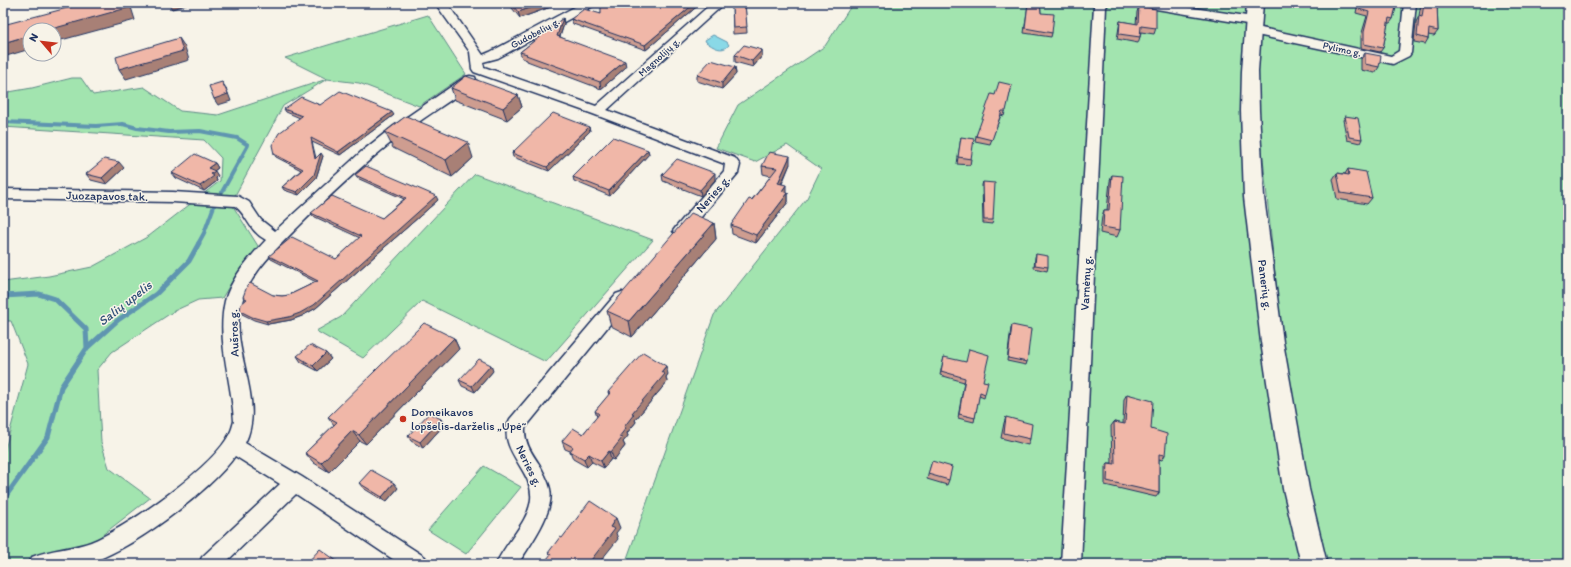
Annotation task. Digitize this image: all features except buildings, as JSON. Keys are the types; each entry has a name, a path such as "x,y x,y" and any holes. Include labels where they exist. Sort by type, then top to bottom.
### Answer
{"main road":[{"name":"Panerių g.","path":"1255,3 1252,25 1250,71 1250,111 1254,197 1272,342 1296,489 1314,564"}],"street":[{"path":"441,3 476,52 478,64"},
{"name":"Gudobelių g.","path":"478,64 591,3"},
{"name":"Magnolijų g.","path":"598,111 719,3"},
{"name":"Varnėnų g.","path":"1071,564 1100,6 1103,3"},
{"path":"1138,3 1252,25"},
{"name":"Pylimo g.","path":"1252,25 1393,60 1405,53 1410,3"},
{"name":"Neries g.","path":"478,64 724,158 733,165 733,169 730,174 673,240"},
{"name":"Aušros g.","path":"39,564 77,556 99,549 144,525 216,465 234,446 244,423 232,342 231,312 234,297 251,269 277,239 336,182 374,149 471,79 478,64"},
{"name":"Juozapavos tak.","path":"3,194 238,201 243,204 254,222 264,232 277,239"},
{"name":"Neries g.","path":"506,564 536,514 542,498 539,484 514,437 516,425 631,288"},
{"path":"234,446 295,483 418,564"},
{"path":"209,564 295,483"}],"green space":[{"path":"853,3 1098,3 1062,564 625,564 714,315 807,198 821,169 787,145 755,162 716,148 738,105 825,46"},
{"path":"1110,3 1123,3 1207,15 1246,24 1265,371 1276,442 1300,564 1080,564 1104,7"},
{"path":"1154,3 1248,3 1246,16"},
{"path":"1264,3 1568,3 1568,564 1327,564 1307,481 1281,331 1256,91 1259,36"},
{"path":"428,15 466,74 419,106 359,83 327,79 285,58"},
{"path":"72,78 81,78 93,95 144,87 180,111 218,115 327,79 283,106 231,203 258,246 239,270 222,298 198,300 174,311 112,352 97,370 101,442 109,468 150,498 101,536 88,564 3,564 3,457 28,364 11,321 3,321 3,282 49,276 92,267 149,236 220,181 221,158 204,140 3,127 3,93 32,88"},
{"path":"475,174 653,240 546,362 422,301 363,358 316,331 341,317"},
{"path":"484,466 521,487 466,554 428,530"}],"water":[{"path":"713,35 727,42 729,45 723,49 720,49 706,42 705,40"}],"waterway":[{"name":"Salių upelis","path":"3,122 96,126 123,124 137,128 169,132 200,131 237,138 248,145 222,192"},
{"name":"Salių upelis","path":"198,244 204,233 214,206"},
{"name":"Salių upelis","path":"87,348 118,320 156,294 189,261 199,243"},
{"path":"3,296 39,294 55,299 86,329 87,348"},
{"name":"Salių upelis","path":"3,500 48,437 61,387 87,348"}],"place":[{"name":"Domeikavos lopšelis-darželis „Upė“","path":"403,419"}]}
